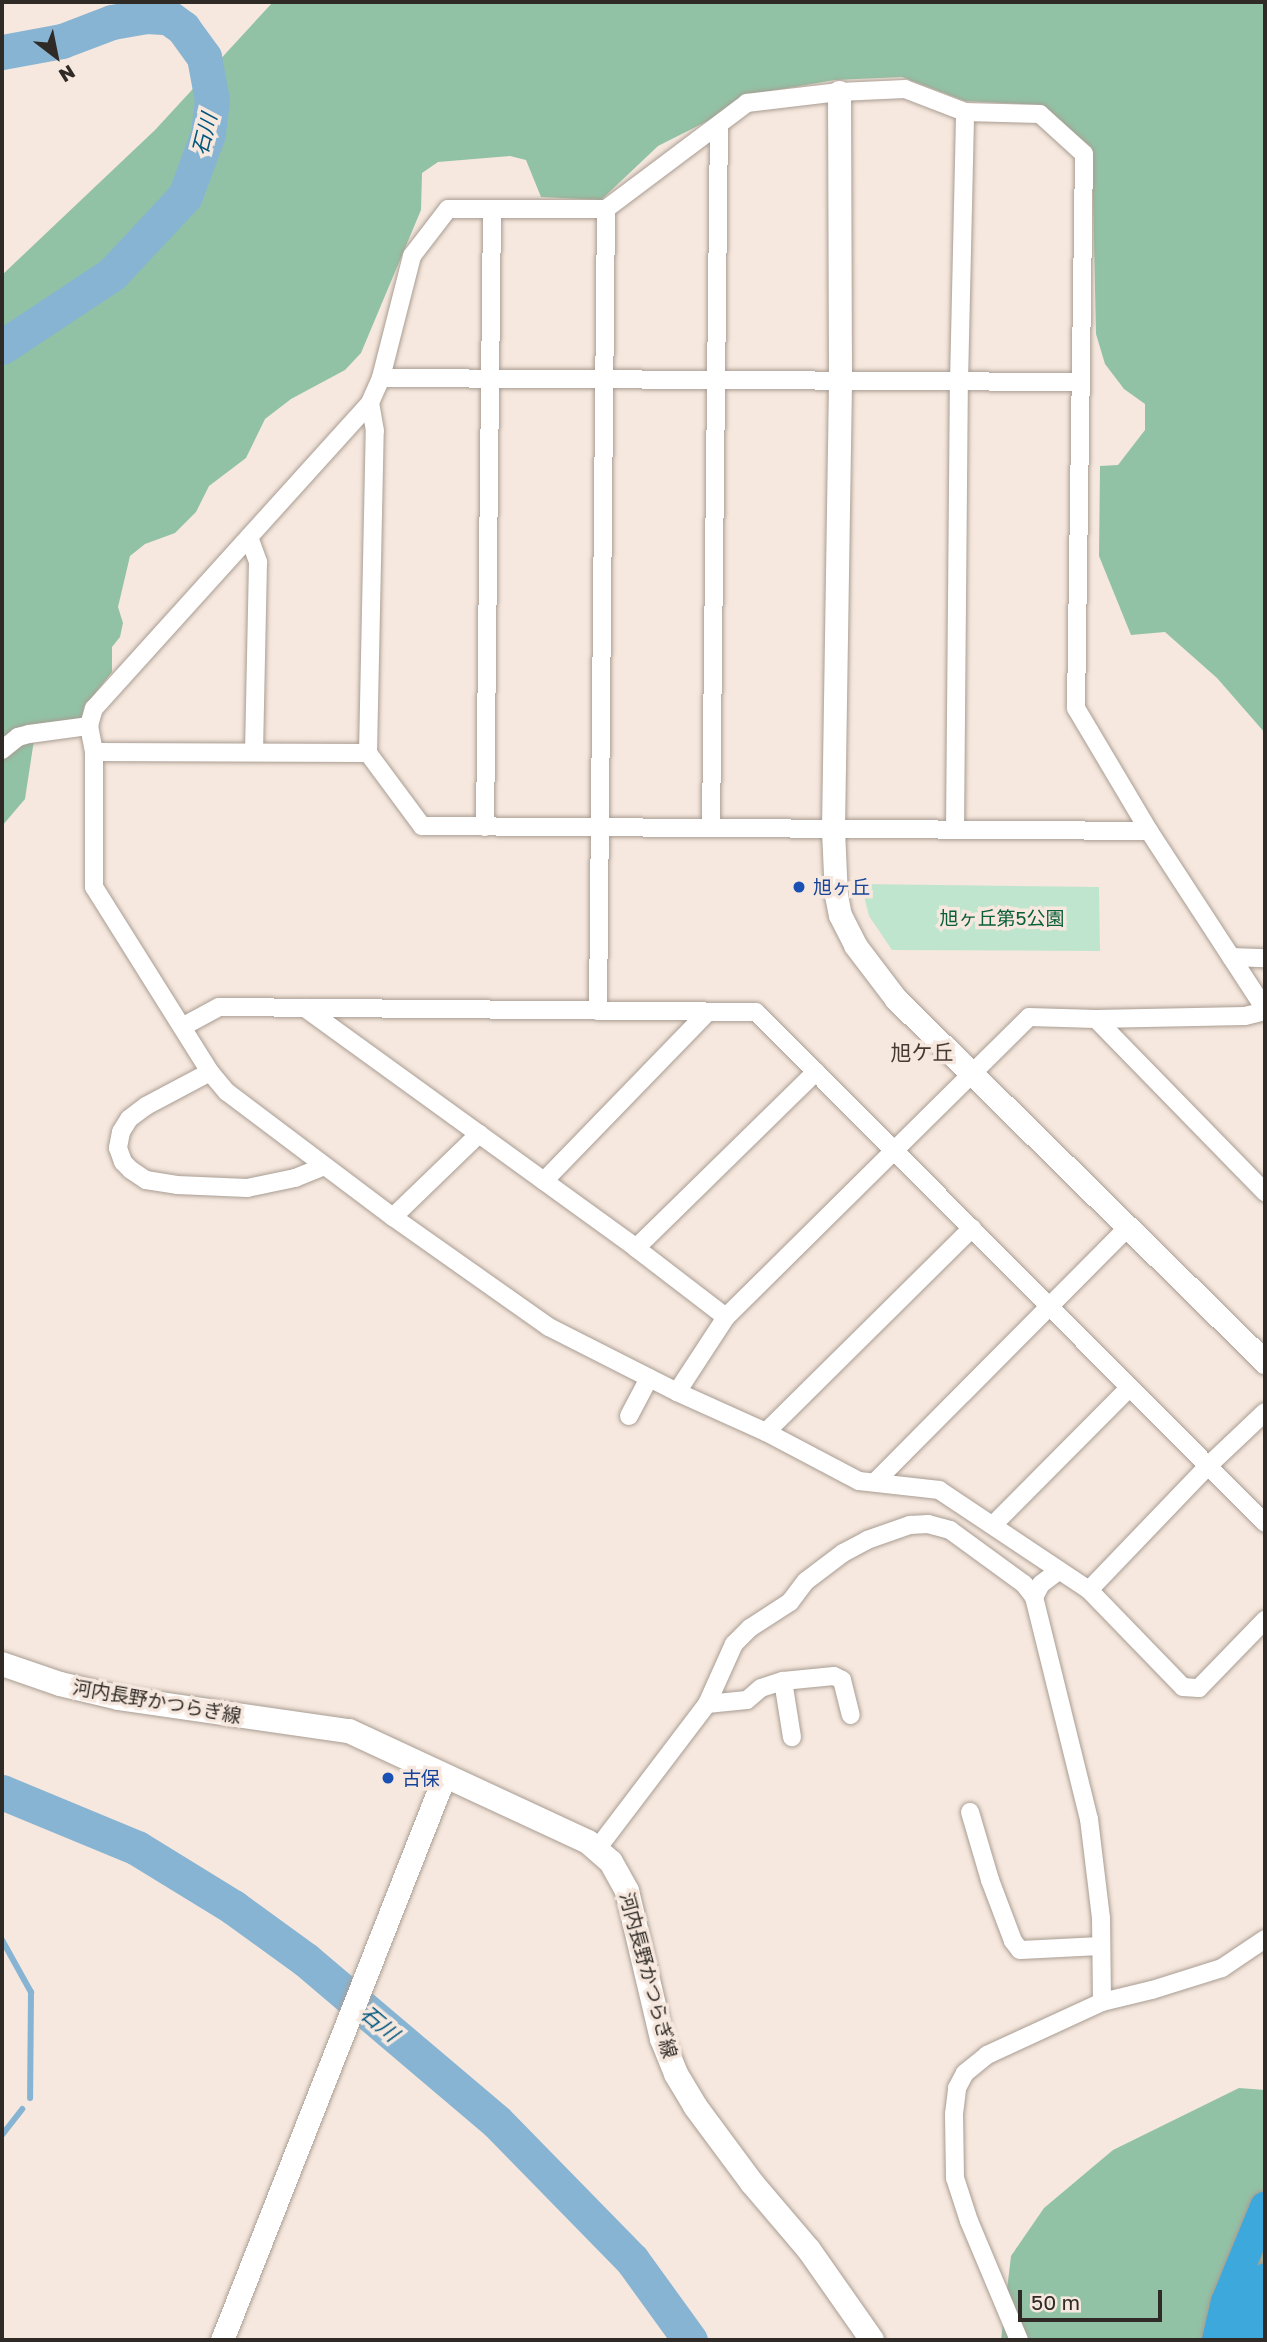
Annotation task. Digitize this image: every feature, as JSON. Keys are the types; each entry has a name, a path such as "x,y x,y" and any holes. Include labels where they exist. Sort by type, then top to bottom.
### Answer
{"highway":[{"path":"1217,2340 1226,2302 1265,2207"},
{"path":"1241,2340 1265,2278"}],"main road":[{"name":"河内長野かつらぎ線","path":"2,1664 60,1684 119,1698 349,1731 588,1842 611,1862 627,1891 662,2039 676,2074 703,2117 752,2183 809,2250 872,2340"}],"street":[{"path":"677,1392 726,1317 1029,1017 1096,1019 1245,1016 1265,1010 1149,831 1076,708 1084,154 1040,114 965,112 905,89 839,92 747,103 606,209 448,209 412,256 381,378 370,403 94,708 89,726 94,752 94,887 210,1072 227,1092 393,1217 549,1327 677,1392 766,1432 859,1482 939,1490 1057,1572 1089,1590 1183,1687 1199,1688 1265,1620"},
{"path":"839,92 840,383 832,830 836,895 840,915 855,945 895,999 973,1072 1265,1362"},
{"path":"955,830 959,382 965,112"},
{"path":"711,828 719,125"},
{"path":"485,827 492,209"},
{"path":"598,1011 606,209"},
{"path":"381,378 490,377 840,383 1081,382"},
{"path":"370,403 375,431 368,752 422,826 1149,831"},
{"path":"249,537 258,562 254,751"},
{"path":"2,750 18,737 89,726"},
{"path":"94,752 368,752"},
{"path":"1231,957 1265,958"},
{"path":"182,1027 219,1007 756,1012 1265,1523"},
{"path":"305,1008 636,1248 726,1317"},
{"path":"544,1181 708,1012"},
{"path":"1096,1019 1265,1192"},
{"path":"210,1072 146,1106 129,1119 121,1132 118,1148 123,1162 131,1170 146,1180 177,1185 247,1188 295,1178 325,1166"},
{"path":"636,1248 816,1072"},
{"path":"393,1217 479,1134"},
{"path":"875,1482 1129,1226"},
{"path":"766,1432 972,1228"},
{"path":"629,1416 649,1378"},
{"path":"993,1525 1129,1388"},
{"path":"1089,1590 1209,1465 1265,1412"},
{"path":"597,1849 707,1704 734,1644 750,1628 790,1602 806,1581 843,1553 867,1540 909,1525 928,1524 950,1530 1024,1584 1034,1597 1089,1819 1097,1876 1102,2002"},
{"path":"1034,1597 1041,1584 1057,1572"},
{"path":"707,1704 747,1700 761,1688 783,1681 834,1676 842,1680 851,1714"},
{"path":"783,1681 792,1737"},
{"path":"222,2340 444,1777"},
{"path":"970,1812 990,1880 1013,1941 1020,1950 1101,1946"},
{"path":"1019,2340 969,2221 956,2178 954,2114 957,2088 965,2073 987,2055 1102,2002 1222,1968 1265,1939"}],"green space":[{"path":"273,2 1265,2 1265,733 1217,678 1165,632 1131,635 1099,556 1100,466 1118,465 1145,430 1145,404 1124,389 1105,364 1096,334 1092,148 1042,105 965,101 902,77 835,80 765,92 658,146 601,200 541,197 526,160 510,156 438,162 422,173 421,210 361,353 345,370 291,399 265,419 246,458 209,486 196,512 175,533 145,544 130,556 118,607 123,623 120,637 112,647 112,672 84,707 82,720 36,727 25,799 2,826 2,275 155,130"},
{"name":"旭ヶ丘第5公園","path":"861,884 1099,887 1100,951 892,950 869,916"},
{"path":"1239,2088 1265,2090 1265,2340 1001,2340 1011,2256 1044,2208 1113,2150"}],"waterway":[{"name":"石川","path":"2,52 62,41 112,22 146,16 168,17 183,28 204,57 212,100 208,134 185,196 112,274 2,347"},
{"name":"石川","path":"2,1792 137,1848 233,1907 306,1960 497,2122 632,2260 690,2340"},
{"path":"2,1940 31,1992 30,2098"},
{"path":"2,2135 22,2109"}],"place":[{"name":"旭ヶ丘","path":"799,887"},
{"name":"古保","path":"388,1778"}],"district":[{"name":"旭ケ丘","path":"922,1052"}]}
